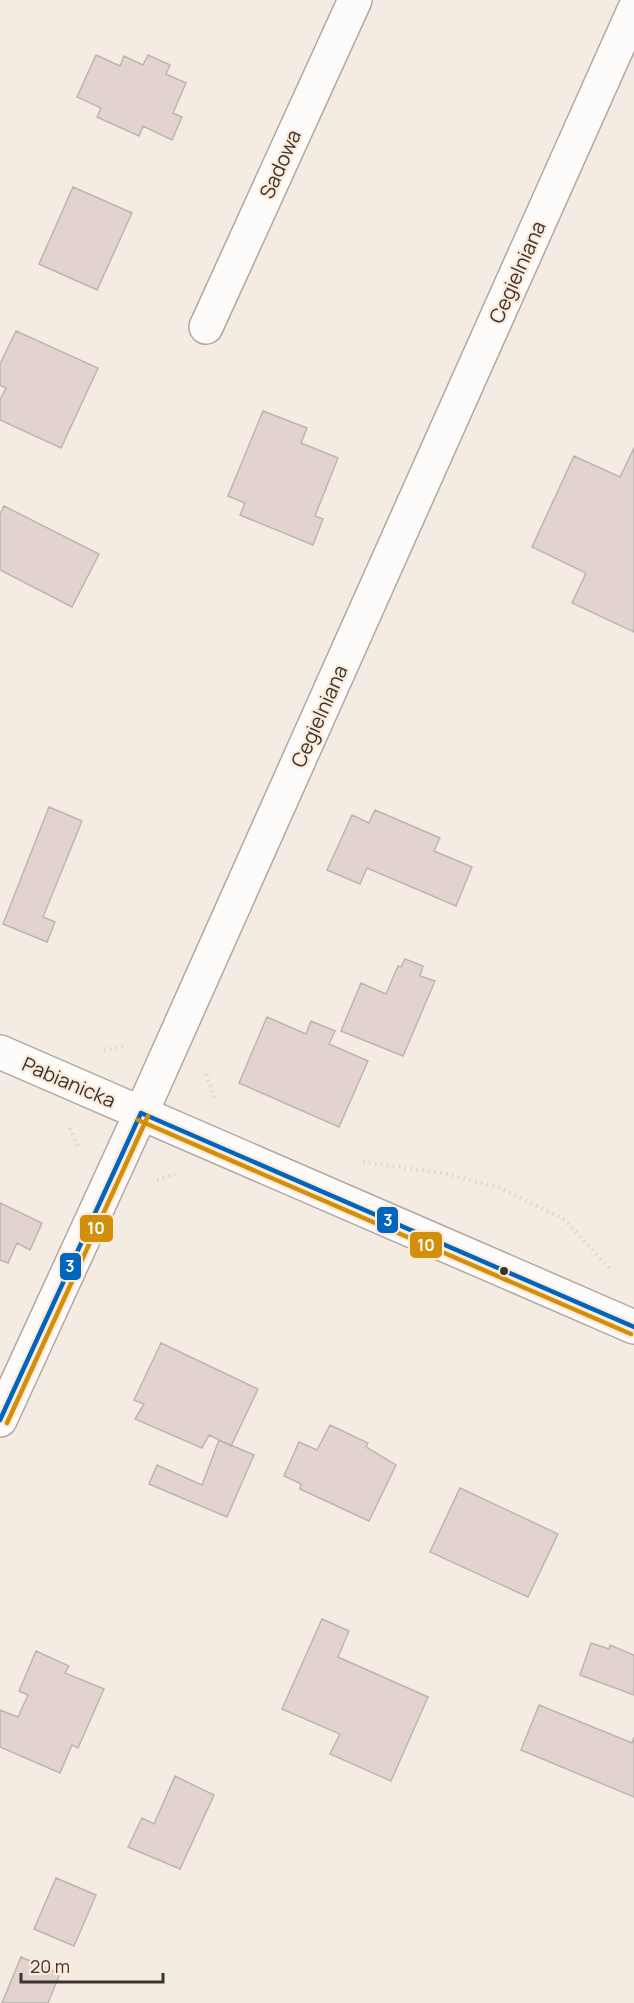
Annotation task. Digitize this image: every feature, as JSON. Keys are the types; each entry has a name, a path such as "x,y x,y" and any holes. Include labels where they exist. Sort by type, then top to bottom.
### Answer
{"street":[{"name":"Sadowa","path":"206,327 355,0"},
{"name":"Cegielniana","path":"0,1420 141,1113 634,10"},
{"name":"Pabianicka","path":"0,1052 634,1327"}],"path":[{"path":"203,1067 219,1105"},
{"path":"360,1161 444,1173 500,1188 565,1220 617,1277"},
{"path":"148,1183 177,1173"}],"building":[{"path":"96,55 120,66 124,56 143,65 148,55 170,65 166,74 186,83 173,113 182,117 172,140 143,126 139,136 97,117 101,108 77,97"},
{"path":"73,187 132,213 97,290 39,264"},
{"path":"16,331 98,368 61,448 0,420 0,400 6,388 0,385 0,364"},
{"path":"263,411 307,428 301,443 338,458 315,516 323,519 313,545 240,515 245,503 228,496"},
{"path":"634,448 634,632 572,603 586,573 532,547 574,456 620,477"},
{"path":"4,506 99,554 72,607 0,570 0,514"},
{"path":"49,807 82,821 43,917 55,922 47,942 3,924"},
{"path":"375,810 440,838 434,851 472,867 456,906 367,868 360,884 327,870 352,815 369,823"},
{"path":"405,959 423,966 420,976 435,981 403,1056 341,1031 361,983 386,994 398,966 401,967"},
{"path":"267,1017 306,1034 311,1021 335,1031 329,1044 368,1061 339,1127 239,1083"},
{"path":"0,1203 42,1223 30,1250 17,1243 8,1263 0,1260"},
{"path":"161,1343 258,1389 231,1446 209,1435 202,1448 135,1419 144,1404 134,1400"},
{"path":"330,1425 368,1443 366,1447 396,1465 369,1521 300,1489 301,1484 284,1476 299,1442 317,1450"},
{"path":"219,1440 254,1455 227,1517 149,1484 157,1465 202,1485"},
{"path":"460,1488 558,1534 528,1597 430,1552"},
{"path":"322,1619 349,1631 338,1657 428,1697 391,1781 330,1754 340,1734 282,1709"},
{"path":"591,1643 609,1649 610,1645 634,1655 634,1695 580,1675"},
{"path":"36,1651 69,1666 65,1673 104,1689 78,1748 72,1745 60,1773 0,1747 0,1710 18,1717 28,1695 19,1691"},
{"path":"539,1705 632,1743 634,1737 634,1797 521,1750"},
{"path":"175,1776 214,1795 180,1869 128,1847 142,1818 154,1824"},
{"path":"56,1878 96,1895 74,1946 34,1929"},
{"path":"21,1957 60,1974 48,2003 2,2003"}],"transit line":[{"name":"3","path":"141,1113 634,1327"},
{"name":"3","path":"0,1420 141,1113"},
{"name":"10","path":"7,1423 148,1116"},
{"name":"10","path":"138,1120 631,1334"}]}
